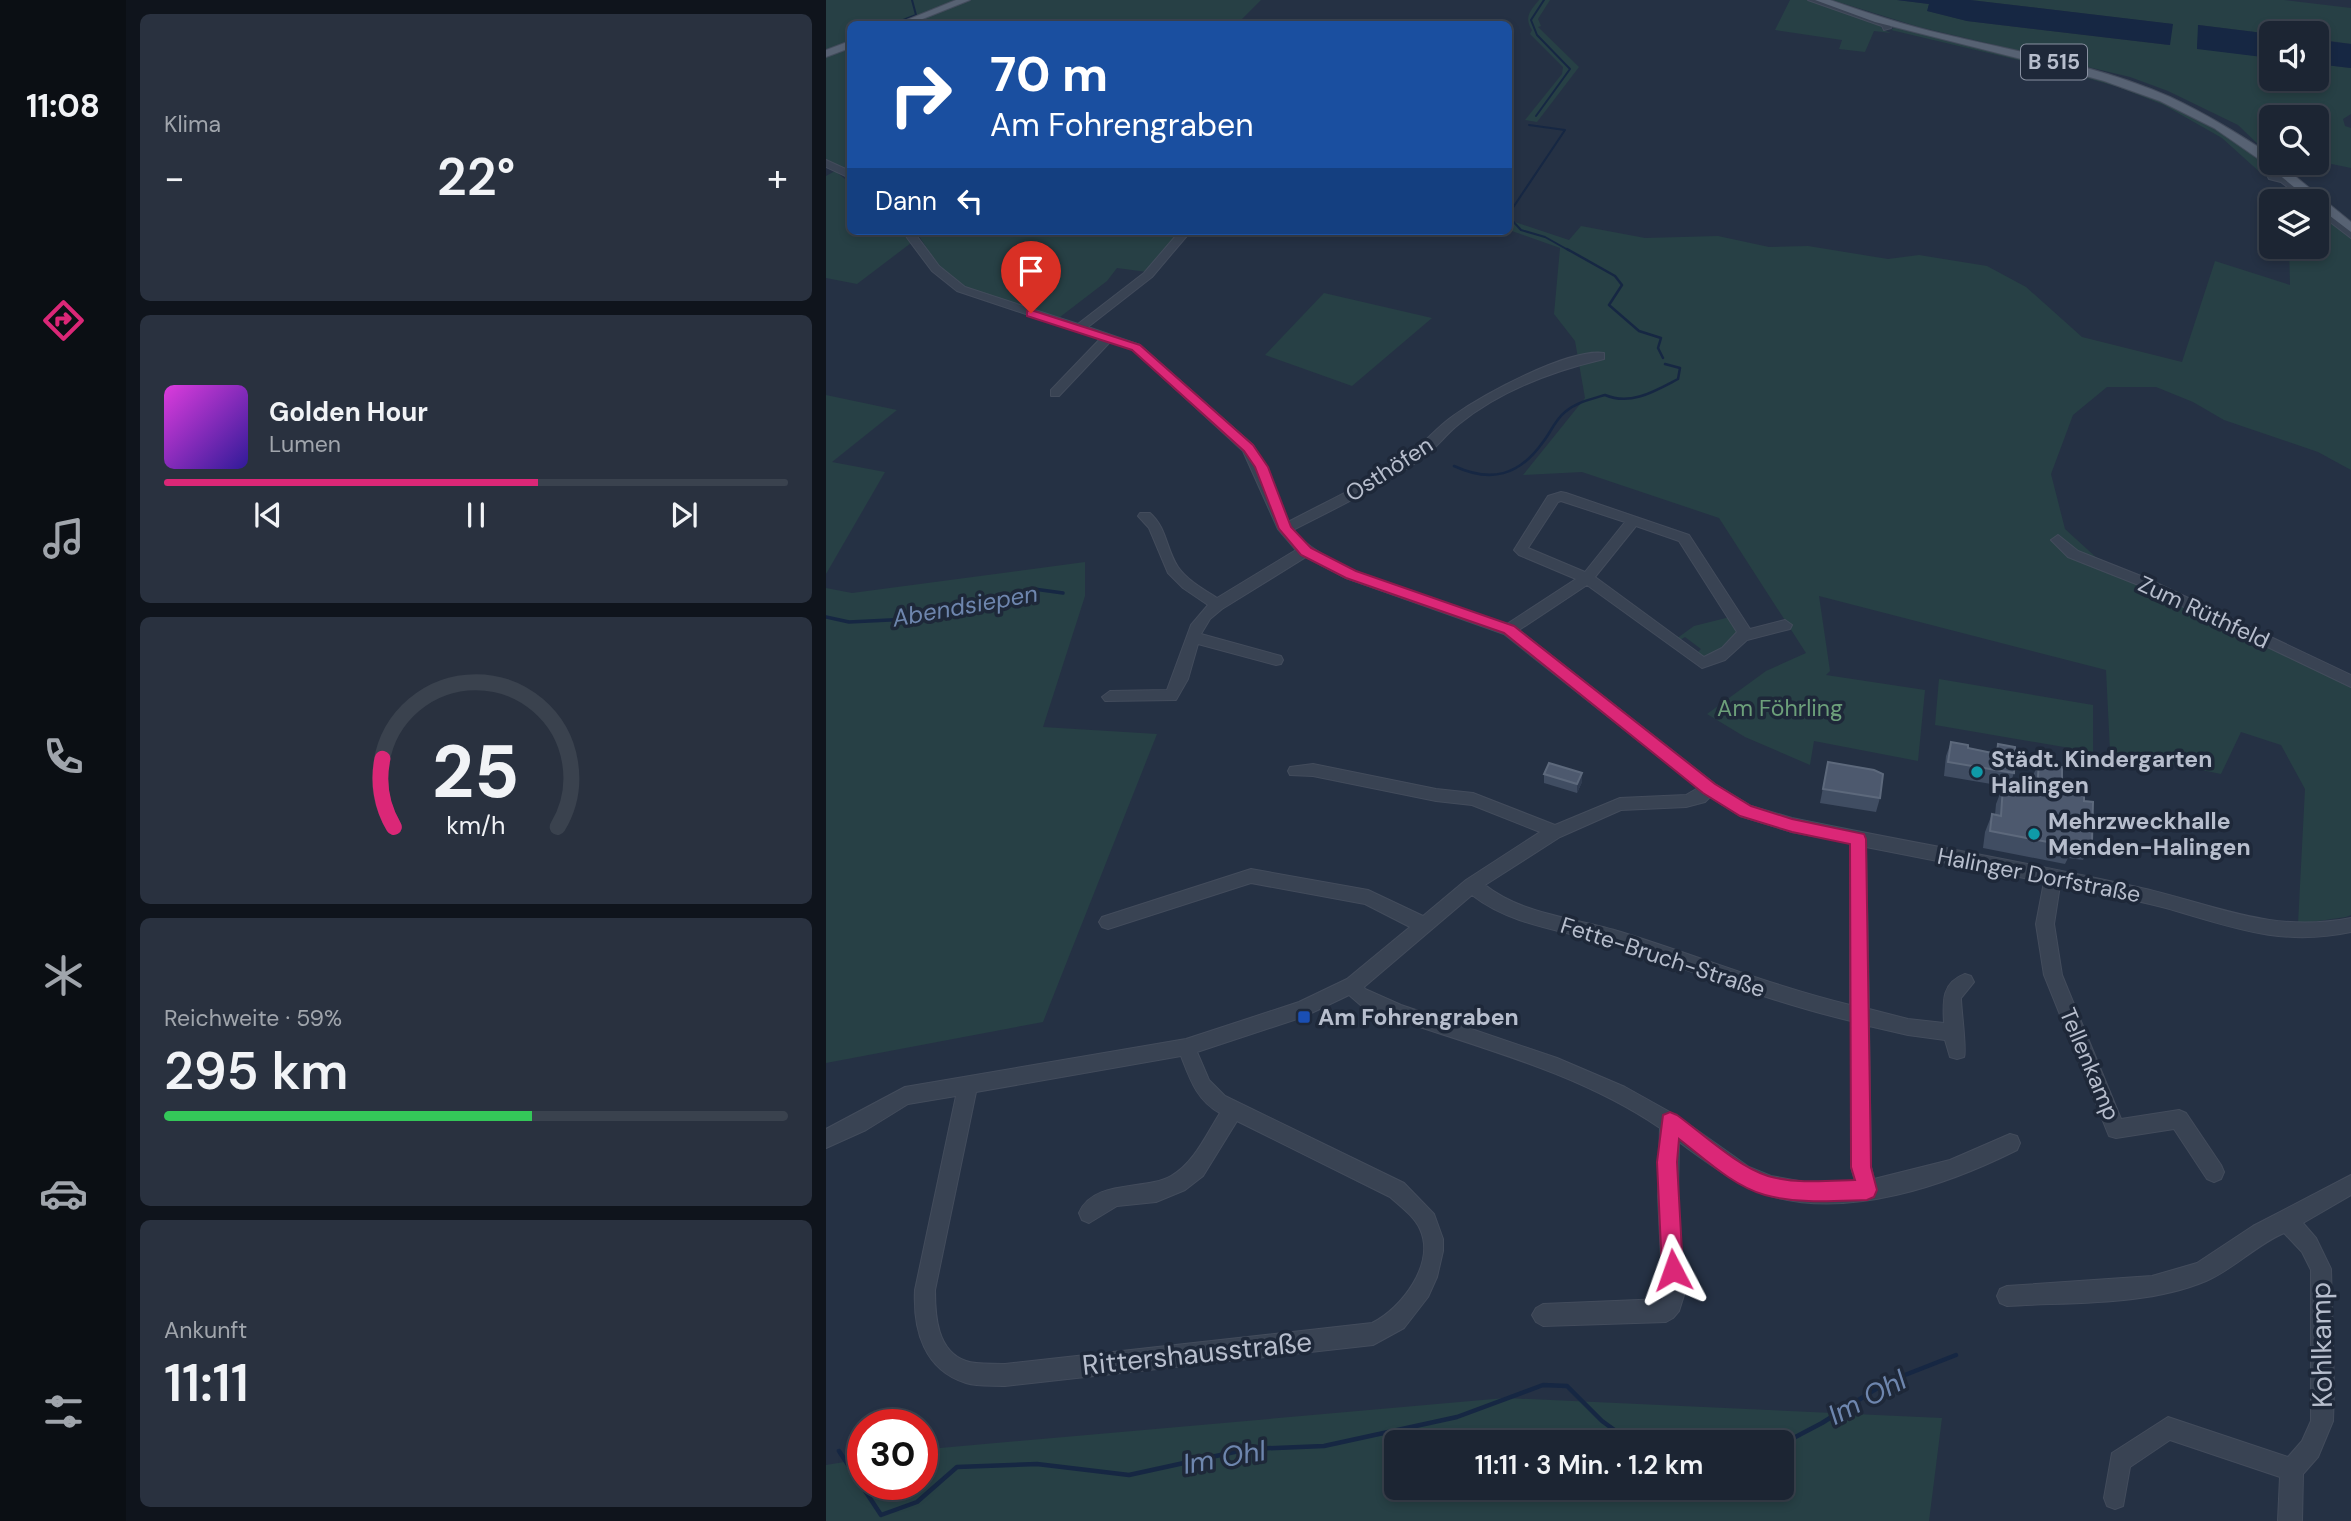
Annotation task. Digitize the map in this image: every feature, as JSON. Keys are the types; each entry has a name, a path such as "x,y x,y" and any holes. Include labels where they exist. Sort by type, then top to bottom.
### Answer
{"main road":[{"path":"910,21 965,0"},
{"name":"B 515","path":"1820,0 1886,22 2059,63 2131,85 2207,118 2259,153"},
{"path":"826,54 847,45"},
{"name":"B 515","path":"2288,175 2351,228"}],"street":[{"path":"1812,0 1886,24 1887,28"},
{"path":"826,163 847,174"},
{"path":"2273,177 2285,180 2296,189"},
{"path":"2329,216 2351,235"},
{"name":"Halinger Dorfstraße","path":"911,235 930,266 945,280 961,289 1136,347 1248,448 1261,467 1285,529 1306,551 1351,575 1509,629 1709,788 1746,811 1768,820 2140,895 2276,931 2310,933 2351,925"},
{"path":"1080,328 1149,275 1183,235"},
{"path":"1055,393 1108,337"},
{"name":"Osthöfen","path":"1285,529 1385,476 1420,454 1457,420 1524,381 1600,356"},
{"path":"1744,636 1688,541 1634,520 1558,496 1553,499 1521,550 1587,578 1702,663 1712,661 1744,636 1785,625"},
{"path":"1145,516 1155,523 1174,571 1198,593 1217,604"},
{"path":"1509,629 1587,578 1634,520"},
{"name":"Zum Rüthfeld","path":"2058,540 2073,554 2141,581 2351,681"},
{"path":"1110,697 1171,696 1179,685 1193,636 1206,613 1306,551"},
{"path":"1193,636 1276,660"},
{"path":"1296,771 1326,772 1436,795 1473,799 1536,822 1554,832"},
{"path":"826,1139 905,1096 1186,1047 1303,1009 1353,985 1472,885 1554,832 1620,804 1686,801 1699,797 1709,788"},
{"path":"1858,839 1861,1167 1867,1190"},
{"path":"1108,922 1251,876 1368,897 1403,917 1424,925"},
{"name":"Tellenkamp","path":"2053,877 2045,924 2053,975 2116,1129 2179,1119 2214,1172"},
{"name":"Fette-Bruch-Straße","path":"1472,885 1494,902 1528,915 1619,939 1790,998 1908,1027 1955,1042 1952,995 1965,982"},
{"path":"1353,985 1359,995 1370,1002 1543,1062 1619,1093 1670,1122 1740,1173 1765,1185 1805,1192 1867,1190 1906,1182 1980,1160 2010,1143"},
{"name":"Rittershausstraße","path":"968,1086 925,1290 924,1315 927,1334 945,1361 967,1372 1005,1375 1373,1334 1395,1323 1410,1307 1429,1274 1432,1247 1430,1228 1418,1209 1397,1190 1218,1102 1202,1086 1186,1047"},
{"path":"1089,1213 1114,1197 1156,1192 1178,1183 1196,1169 1233,1111"},
{"path":"1544,1315 1666,1311 1672,1304 1674,1295 1667,1162 1670,1122"},
{"path":"2007,1296 2152,1286 2202,1272 2260,1233 2287,1222 2351,1185"},
{"name":"Kohlkamp","path":"2287,1222 2309,1245 2320,1269 2323,1389 2322,1421 2310,1449 2292,1470"},
{"path":"2115,1498 2120,1461 2168,1428 2292,1470 2290,1521"}],"green space":[{"path":"826,0 959,0 903,21 847,21 847,43 826,51"},
{"path":"971,0 1261,0 1240,21 916,21"},
{"path":"1539,0 1550,0 1538,19 1541,26 1538,27 1579,67 1537,122 1525,120 1562,74 1563,67 1530,34 1532,30 1528,21 1529,14"},
{"path":"1790,0 1812,0 1877,22 1883,30 1891,33 1874,31 1865,52 1839,49 1842,40 1775,30"},
{"path":"1832,0 1897,0 1929,4 1928,11 1967,21 2169,45 2172,24 1970,0 2284,0 2351,8 2351,44 2329,41 2329,21 2259,21 2259,32 2199,25 2197,48 2259,56 2259,91 2329,91 2329,65 2351,68 2351,114 2343,119 2345,126 2351,128 2351,168 2329,163 2329,105 2259,105 2259,145 2238,125 2168,91 2130,77 1919,27"},
{"path":"1895,27 2114,82 2187,111 2240,143 2259,158 2259,171 2222,138 2164,105 2118,87 2052,68 1891,30"},
{"path":"847,47 847,170 826,159 826,56"},
{"path":"835,171 847,181 847,235 903,235 911,243 857,284 826,278 826,176"},
{"name":"Am Föhrling","path":"2329,217 2351,235 2351,470 2318,452 2224,420 2193,402 2156,387 2107,387 2073,415 2051,474 2065,529 2099,560 2351,678 2351,915 2346,917 2298,924 2305,789 2281,745 2241,732 2221,774 2110,751 2106,670 1819,596 1830,671 1826,675 1925,690 1918,761 1814,741 1810,765 1745,737 1707,714 1766,671 1806,653 1719,518 1582,472 1523,475 1585,398 1575,341 1554,314 1560,248 1512,231 1512,221 1569,240 1581,226 1645,238 1718,236 1769,247 1808,246 1888,259 1919,255 1987,266 2026,287 2082,337 2182,362 2215,261 2290,285 2289,259 2329,259"},
{"path":"1177,235 1147,272 1117,268 1107,281 1060,317 969,289 940,268 919,236"},
{"path":"1324,293 1432,318 1352,386 1265,355"},
{"path":"826,395 897,410 832,462 885,472 826,574"},
{"path":"1085,562 1085,596 1043,727 1157,734 1043,1022 826,1063 826,588 852,593"},
{"path":"1730,617 1738,631 1737,637 1713,654 1696,654 1701,649 1685,637 1678,641 1676,639 1694,626"},
{"path":"1939,679 2093,705 2093,752 1935,725"},
{"path":"1505,1398 1942,1418 1929,1521 826,1521 826,1465 847,1462 847,1500 938,1500 938,1449"}],"water":[{"path":"1897,0 1970,0 2173,24 2170,45 1967,21 1927,11 1929,4"},
{"path":"2198,25 2259,33 2259,57 2197,49"},
{"path":"2329,41 2351,44 2351,68 2329,65"}],"building":[{"path":"1951,742 1997,754 1998,744 2015,747 2014,773 1948,762"},
{"path":"1828,762 1883,774 1880,798 1823,789"},
{"path":"2039,762 2062,767 2062,791 2084,795 2084,801 2093,802 2092,842 2074,840 2074,847 1990,831 1992,814 2001,816 2003,786 2037,791"},
{"path":"1549,763 1582,773 1577,784 1544,774"}],"waterway":[{"path":"901,21 916,15 912,0"},
{"name":"Abendsiepen","path":"1536,116 1570,69 1537,35 1531,20 1544,0"},
{"name":"Abendsiepen","path":"1512,209 1565,130 1529,125"},
{"name":"Abendsiepen","path":"1512,220 1521,230 1545,237 1570,251"},
{"name":"Abendsiepen","path":"1567,249 1615,276 1622,285 1609,305 1639,331 1661,338 1658,348 1663,358"},
{"name":"Abendsiepen","path":"1454,466 1492,475 1514,469 1534,453 1558,419 1574,406 1605,395 1624,399 1643,396 1678,379 1680,368 1665,364"},
{"name":"Abendsiepen","path":"826,617 849,622 910,619 953,612 1034,589 1063,593"},
{"name":"Im Ohl","path":"1794,1438 1887,1382 1956,1355"},
{"name":"Im Ohl","path":"1397,1430 1457,1417 1543,1385 1567,1386 1614,1430"},
{"name":"Im Ohl","path":"839,1451 881,1515 917,1502 957,1467 1037,1464 1129,1475 1248,1449 1324,1446 1384,1433"}],"place":[{"name":"Städt. Kindergarten Halingen","path":"1977,772"},
{"name":"Mehrzweckhalle Menden-Halingen","path":"2034,834"},
{"name":"Am Fohrengraben","path":"1304,1017"}],"route":[{"path":"1031,313 1136,347 1248,448 1261,467 1285,529 1306,551 1327,565 1509,629 1709,788 1746,811 1768,820 1858,839 1861,1167 1867,1190 1805,1192 1765,1185 1740,1173 1670,1122 1667,1162 1673,1270"}]}
